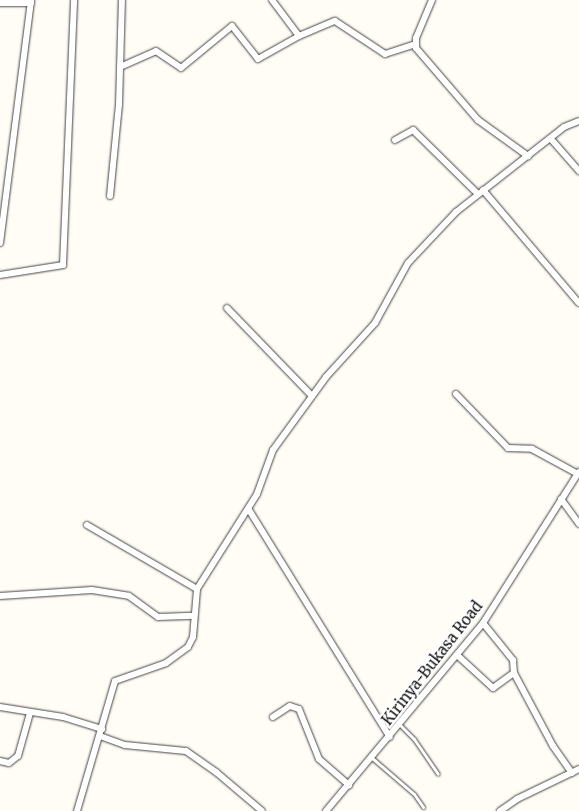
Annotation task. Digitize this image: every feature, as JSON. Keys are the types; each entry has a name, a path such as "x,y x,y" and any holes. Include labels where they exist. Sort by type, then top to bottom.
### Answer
{"street":[{"path":"0,275 60,268 63,265 74,0"},
{"path":"110,196 120,67 122,0"},
{"path":"272,0 299,36"},
{"path":"415,44 432,0"},
{"path":"0,4 31,1 0,243"},
{"path":"120,67 156,52 181,68 232,26 258,59 299,36 336,21 385,54 415,44"},
{"path":"415,44 478,120 528,156"},
{"path":"77,811 115,681 166,663 186,650 192,640 197,589 249,510 273,450 312,396 375,323 397,280 422,245 481,192 564,127 579,121"},
{"path":"395,140 414,130 481,192 579,303"},
{"path":"551,139 579,171"},
{"path":"227,308 312,396"},
{"path":"456,394 508,448 532,449 578,473"},
{"name":"Kirinya-Bukasa Road","path":"326,811 400,726 483,623 578,473"},
{"path":"562,499 579,524"},
{"path":"249,510 390,737"},
{"path":"88,525 197,589"},
{"path":"0,596 92,590 130,596 158,617 194,616"},
{"path":"483,623 512,660 514,673 553,746 572,773"},
{"path":"457,655 493,688 514,673"},
{"path":"273,717 290,706 299,709 319,758 349,785"},
{"path":"0,707 64,717 124,745 186,751 216,772 262,811"},
{"path":"0,761 9,763 18,756 30,713"},
{"path":"500,811 517,799 579,770"}],"lane":[{"path":"400,726 414,739 438,774"},
{"path":"372,758 414,794 423,807"}]}
